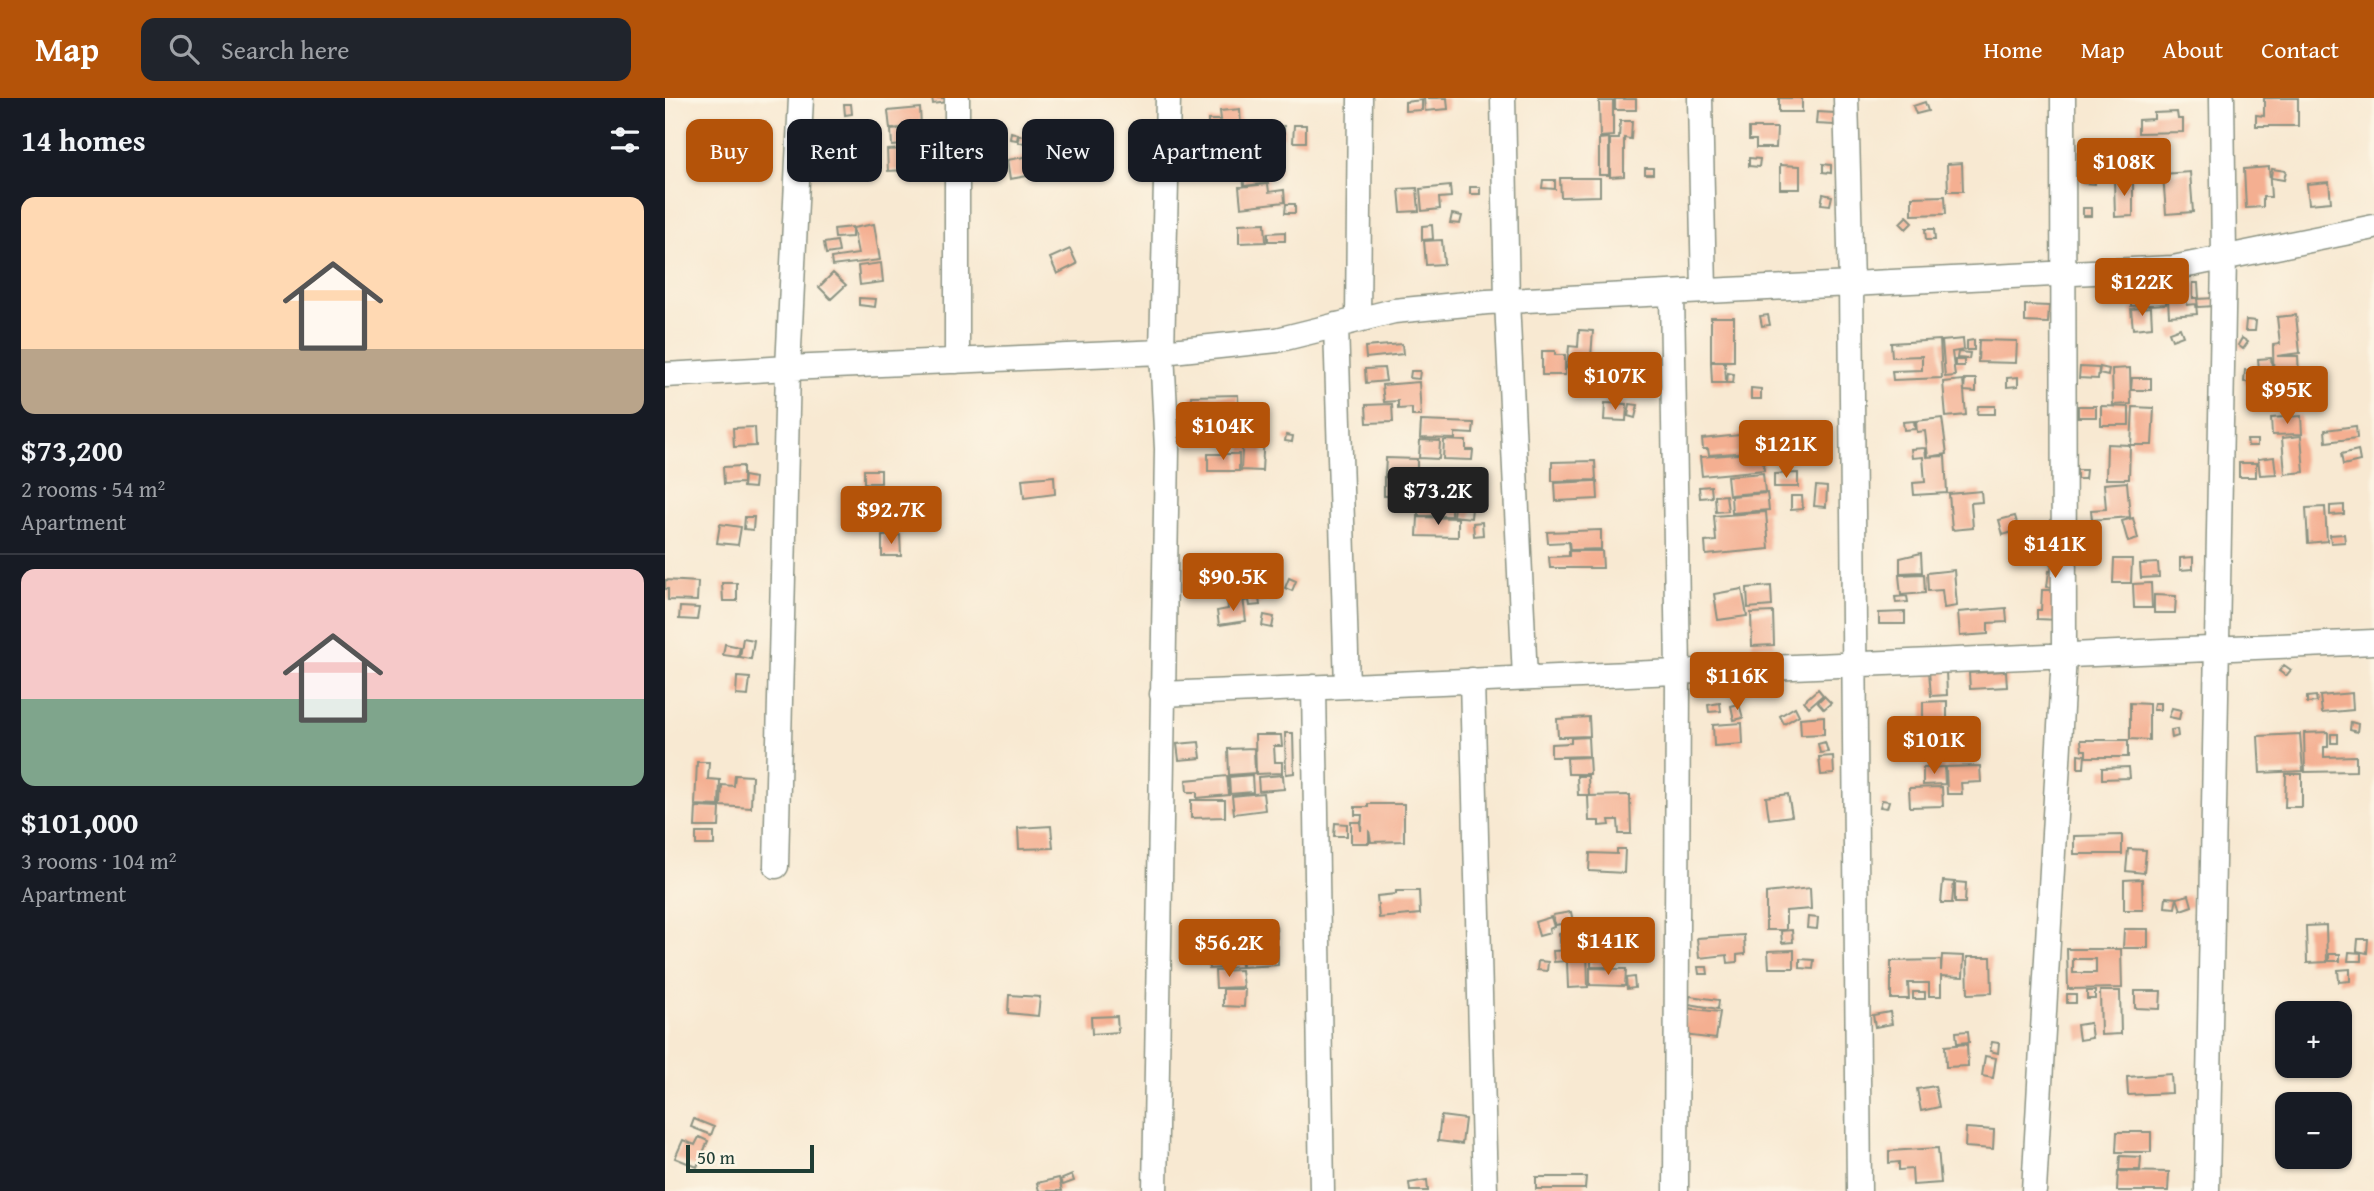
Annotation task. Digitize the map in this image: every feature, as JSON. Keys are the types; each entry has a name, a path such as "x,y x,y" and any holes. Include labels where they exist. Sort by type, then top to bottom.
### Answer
{"street":[{"path":"776,866 788,368 801,98"},
{"path":"957,98 957,361"},
{"path":"1154,1191 1167,449 1162,352 1168,98"},
{"path":"1347,686 1347,323 1360,98"},
{"path":"1503,98 1507,301 1525,678"},
{"path":"1700,98 1704,291"},
{"path":"1846,98 1851,284 1859,1191"},
{"path":"2034,1191 2064,655 2063,98"},
{"path":"2207,1191 2224,257 2222,98"},
{"path":"665,376 1162,352 1277,340 1394,311 1507,301 2173,268 2374,227"},
{"path":"1672,293 1678,672 1676,1191"},
{"path":"1163,694 2374,642"},
{"path":"1472,680 1485,1191"},
{"path":"1314,687 1322,1191"}],"building":[{"path":"932,98 955,98 955,101 933,104"},
{"path":"1424,98 1447,98 1448,109 1425,111"},
{"path":"1779,98 1802,98 1802,112 1779,112"},
{"path":"2264,98 2298,98 2298,126 2256,126 2256,115 2264,116"},
{"path":"1615,99 1636,99 1636,110 1615,110"},
{"path":"1422,100 1422,110 1405,111 1405,102"},
{"path":"1599,101 1613,101 1613,136 1600,137"},
{"path":"1925,102 1928,111 1916,114 1913,106"},
{"path":"844,104 851,104 852,114 845,115"},
{"path":"920,108 921,119 896,119 896,128 890,129 888,111"},
{"path":"1240,109 1240,119 1221,119 1220,111"},
{"path":"1817,112 1835,113 1834,125 1816,124"},
{"path":"2177,112 2178,119 2183,119 2183,132 2138,133 2138,120 2154,119 2154,113"},
{"path":"1620,121 1632,121 1631,139 1624,138 1624,176 1610,177 1610,139 1619,139"},
{"path":"1294,125 1306,125 1306,142 1293,142"},
{"path":"1749,128 1777,128 1776,148 1756,148 1756,140 1749,140"},
{"path":"891,130 896,130 896,146 892,146"},
{"path":"1011,132 1018,134 1017,140 1010,139"},
{"path":"1609,138 1609,175 1599,175 1599,139"},
{"path":"887,150 896,150 896,171 888,171"},
{"path":"2121,151 2135,152 2133,175 2120,174"},
{"path":"1022,157 1022,177 1010,179 1008,160"},
{"path":"1749,158 1760,159 1759,167 1749,166"},
{"path":"1962,163 1963,191 1948,191 1947,164"},
{"path":"1823,164 1831,165 1831,173 1823,172"},
{"path":"1780,165 1800,166 1800,189 1780,189"},
{"path":"2269,167 2271,197 2263,197 2263,207 2246,208 2244,169"},
{"path":"1645,168 1653,168 1653,174 1645,174"},
{"path":"2272,169 2286,171 2284,180 2271,178"},
{"path":"2190,172 2193,212 2166,214 2163,174"},
{"path":"2084,176 2095,177 2095,184 2083,183"},
{"path":"1560,178 1600,178 1600,196 1561,197"},
{"path":"2114,179 2133,179 2133,216 2115,217"},
{"path":"1543,180 1555,180 1555,189 1542,188"},
{"path":"1244,182 1268,182 1268,183 1244,186"},
{"path":"2329,182 2331,202 2309,204 2307,184"},
{"path":"1268,184 1269,192 1284,190 1285,202 1241,207 1239,187"},
{"path":"1450,186 1451,197 1439,198 1440,209 1422,211 1420,189"},
{"path":"1470,187 1480,187 1480,194 1470,194"},
{"path":"1417,188 1419,211 1401,212 1399,189"},
{"path":"1823,194 1832,196 1830,205 1821,204"},
{"path":"1945,196 1946,214 1912,215 1912,197"},
{"path":"1286,204 1295,204 1295,213 1285,213"},
{"path":"2083,208 2091,208 2091,216 2083,216"},
{"path":"1452,214 1462,216 1460,224 1450,223"},
{"path":"1907,216 1913,222 1906,229 1900,223"},
{"path":"1265,223 1266,242 1239,243 1239,224"},
{"path":"874,224 880,260 832,266 831,258 858,254 853,228"},
{"path":"1432,225 1433,239 1422,240 1422,226"},
{"path":"852,227 852,237 835,238 834,229"},
{"path":"1925,229 1934,229 1935,240 1926,240"},
{"path":"1285,232 1285,241 1268,241 1268,233"},
{"path":"1442,240 1444,264 1426,265 1424,241"},
{"path":"837,241 839,252 826,254 824,243"},
{"path":"1070,249 1077,264 1057,274 1050,258"},
{"path":"881,263 883,282 860,285 858,266"},
{"path":"833,273 846,285 831,299 819,287"},
{"path":"2130,278 2140,278 2140,287 2166,286 2166,304 2131,306"},
{"path":"2185,282 2187,305 2196,304 2197,314 2169,316 2167,283"},
{"path":"2193,283 2198,283 2199,298 2193,298"},
{"path":"859,298 876,299 875,307 859,305"},
{"path":"2215,298 2215,306 2198,307 2197,299"},
{"path":"2025,305 2049,306 2048,323 2025,322"},
{"path":"2151,307 2152,327 2133,329 2131,309"},
{"path":"1768,315 1770,325 1762,326 1760,316"},
{"path":"2296,315 2300,353 2277,356 2298,356 2300,396 2274,397 2273,345 2280,344 2277,317"},
{"path":"1711,317 1734,317 1734,361 1711,361"},
{"path":"2246,320 2256,321 2255,331 2245,331"},
{"path":"2180,328 2183,336 2172,340 2169,332"},
{"path":"1579,330 1593,331 1590,370 1567,368 1569,346 1578,347"},
{"path":"2242,338 2248,342 2243,349 2238,345"},
{"path":"1963,339 1964,350 1952,352 1955,376 1945,377 1942,341"},
{"path":"1940,340 1942,378 1893,380 1892,371 1922,370 1922,356 1892,357 1891,343"},
{"path":"1974,340 1974,350 1967,350 1967,341"},
{"path":"1979,340 2017,341 2016,363 1978,362"},
{"path":"1402,344 1403,354 1366,358 1365,347"},
{"path":"1542,351 1555,351 1555,355 1565,355 1565,375 1542,375"},
{"path":"1958,352 1970,353 1969,359 1957,358"},
{"path":"2271,358 2272,367 2259,369 2258,359"},
{"path":"1955,360 1964,360 1964,366 1955,366"},
{"path":"1711,362 1725,362 1726,383 1712,383"},
{"path":"2080,367 2099,368 2098,379 2079,378"},
{"path":"2100,367 2109,369 2108,376 2099,374"},
{"path":"1384,368 1386,381 1366,383 1365,369"},
{"path":"2130,368 2131,404 2113,405 2112,369"},
{"path":"2245,370 2253,371 2252,383 2244,382"},
{"path":"1411,371 1420,371 1419,379 1410,378"},
{"path":"1728,373 1734,374 1733,383 1727,383"},
{"path":"2018,377 2018,386 2007,387 2007,378"},
{"path":"2132,378 2151,378 2151,390 2131,390"},
{"path":"1965,379 1976,379 1976,392 1964,391"},
{"path":"1963,380 1966,415 1946,417 1943,382"},
{"path":"1419,382 1421,416 1412,416 1412,408 1398,409 1398,401 1384,402 1382,385"},
{"path":"1751,388 1761,389 1761,399 1751,399"},
{"path":"1238,395 1239,433 1192,434 1191,396"},
{"path":"1605,403 1627,404 1626,421 1604,420"},
{"path":"1392,404 1393,422 1367,423 1366,405"},
{"path":"1630,404 1638,405 1635,418 1628,416"},
{"path":"1978,406 1995,406 1995,414 1977,414"},
{"path":"2078,406 2096,406 2096,417 2078,417"},
{"path":"2101,406 2129,407 2129,425 2101,425"},
{"path":"2133,407 2154,408 2152,445 2131,445"},
{"path":"2301,416 2302,434 2272,435 2271,418"},
{"path":"1942,418 1947,454 1928,457 1925,431 1917,432 1916,421"},
{"path":"1421,421 1474,423 1473,434 1455,433 1455,439 1420,438"},
{"path":"1914,421 1915,429 1904,430 1903,422"},
{"path":"2356,426 2357,438 2326,442 2325,430"},
{"path":"755,427 756,446 734,447 733,428"},
{"path":"1243,432 1264,433 1262,471 1241,470"},
{"path":"1759,433 1760,451 1709,455 1708,449 1703,449 1702,439"},
{"path":"1286,435 1293,436 1292,442 1285,441"},
{"path":"2301,436 2304,472 2285,474 2282,438"},
{"path":"1420,440 1440,441 1439,459 1419,458"},
{"path":"1444,440 1466,441 1466,450 1473,450 1472,460 1443,459"},
{"path":"2247,440 2257,440 2257,446 2248,446"},
{"path":"2107,444 2130,445 2129,479 2106,479"},
{"path":"1925,448 1926,457 1945,456 1947,493 1914,495 1913,483 1925,482 1923,457 1912,458 1911,449"},
{"path":"2358,450 2360,461 2343,465 2341,454"},
{"path":"1762,452 1764,470 1702,476 1700,457"},
{"path":"1208,454 1239,454 1239,471 1208,471"},
{"path":"2274,457 2276,474 2260,475 2258,459"},
{"path":"1386,458 1417,459 1417,477 1385,476"},
{"path":"1595,461 1596,480 1552,481 1552,462"},
{"path":"2239,463 2256,463 2256,477 2239,477"},
{"path":"743,466 743,483 724,484 723,467"},
{"path":"864,470 881,470 881,483 864,483"},
{"path":"2077,470 2086,470 2085,479 2077,479"},
{"path":"1763,473 1765,492 1729,495 1727,476"},
{"path":"1798,473 1798,487 1774,487 1774,474"},
{"path":"744,476 755,478 754,488 743,487"},
{"path":"1054,476 1055,494 1024,498 1022,479"},
{"path":"1384,477 1416,478 1416,496 1384,496"},
{"path":"1597,481 1598,499 1556,501 1555,483"},
{"path":"2127,482 2130,517 2092,520 2091,510 2106,509 2104,484"},
{"path":"1711,486 1712,497 1700,498 1699,487"},
{"path":"1816,486 1827,487 1826,507 1814,506"},
{"path":"1981,491 1982,502 1971,503 1973,528 1952,530 1949,494"},
{"path":"1767,493 1769,510 1732,513 1731,496"},
{"path":"1726,495 1728,511 1716,512 1715,496"},
{"path":"1791,496 1802,496 1803,509 1791,510"},
{"path":"1451,498 1451,516 1418,516 1418,499"},
{"path":"2344,505 2344,514 2330,515 2330,506"},
{"path":"1454,506 1472,508 1471,518 1453,516"},
{"path":"2325,507 2327,541 2308,543 2306,508"},
{"path":"1766,512 1769,549 1706,555 1705,542 1716,541 1714,516"},
{"path":"864,514 880,515 880,526 863,526"},
{"path":"2015,516 2019,530 2003,535 1999,520"},
{"path":"745,517 754,517 753,530 744,529"},
{"path":"1418,517 1458,518 1458,537 1417,536"},
{"path":"2133,518 2138,539 2128,542 2122,521"},
{"path":"1482,522 1483,535 1474,536 1473,523"},
{"path":"720,524 741,527 738,545 717,543"},
{"path":"1601,530 1601,549 1570,550 1569,542 1548,543 1547,532"},
{"path":"2344,534 2345,542 2331,543 2330,535"},
{"path":"900,535 901,556 882,556 882,536"},
{"path":"1569,551 1602,551 1603,568 1550,568 1549,557 1569,556"},
{"path":"1921,553 1922,572 1900,573 1900,558"},
{"path":"2193,557 2193,569 2180,570 2180,558"},
{"path":"2114,559 2132,559 2131,583 2113,583"},
{"path":"1214,560 1233,560 1233,582 1213,582"},
{"path":"2158,563 2159,577 2141,578 2140,564"},
{"path":"1954,570 1957,606 1944,608 1942,590 1928,591 1927,573"},
{"path":"2049,571 2063,572 2061,589 2047,587"},
{"path":"1924,574 1925,593 1901,595 1899,575"},
{"path":"1289,578 1296,581 1292,591 1285,588"},
{"path":"665,580 698,582 697,601 668,600"},
{"path":"1280,580 1281,597 1259,599 1260,605 1250,606 1249,600 1245,601 1243,583"},
{"path":"722,583 737,583 737,601 723,601"},
{"path":"2151,583 2152,608 2134,608 2133,584"},
{"path":"1242,584 1243,595 1227,596 1227,585"},
{"path":"1771,586 1772,606 1748,608 1747,588"},
{"path":"1742,589 1747,616 1718,620 1714,594"},
{"path":"2042,590 2060,590 2059,620 2037,619 2037,610 2041,610"},
{"path":"2154,595 2176,596 2175,613 2154,613"},
{"path":"1907,596 1908,602 1896,603 1895,597"},
{"path":"1243,598 1246,621 1219,625 1217,611 1228,609 1227,600"},
{"path":"680,607 699,608 697,620 679,619"},
{"path":"2006,608 2007,622 1988,623 1988,634 1960,636 1958,612"},
{"path":"1773,612 1774,645 1752,646 1751,613"},
{"path":"1905,612 1905,624 1879,624 1879,613"},
{"path":"1264,615 1274,617 1272,628 1262,626"},
{"path":"743,638 754,640 751,659 740,657"},
{"path":"725,644 740,647 738,657 723,655"},
{"path":"2284,665 2291,670 2286,676 2279,671"},
{"path":"1946,670 1947,695 1931,696 1929,671"},
{"path":"2006,671 2007,687 1970,689 1969,673"},
{"path":"737,677 750,678 748,696 736,695"},
{"path":"1818,689 1823,695 1809,707 1804,701"},
{"path":"2352,693 2353,710 2322,713 2320,696"},
{"path":"1824,696 1831,703 1824,709 1818,702"},
{"path":"2316,696 2317,702 2307,703 2307,697"},
{"path":"1947,701 1947,727 1923,728 1923,702"},
{"path":"1720,703 1721,711 1709,712 1708,705"},
{"path":"2130,703 2149,704 2149,740 2130,739"},
{"path":"2154,703 2160,703 2160,710 2153,710"},
{"path":"1739,704 1743,718 1734,720 1731,706"},
{"path":"1795,707 1799,715 1784,724 1780,716"},
{"path":"2172,708 2181,710 2179,719 2169,717"},
{"path":"1824,716 1824,734 1801,735 1800,718"},
{"path":"1589,717 1590,736 1558,737 1557,719"},
{"path":"2351,722 2358,724 2357,732 2350,730"},
{"path":"1742,723 1743,744 1714,746 1713,725"},
{"path":"2177,729 2178,736 2172,738 2171,730"},
{"path":"1947,730 1947,752 1931,753 1930,731"},
{"path":"2328,732 2328,747 2324,747 2324,757 2356,756 2356,771 2305,772 2304,733"},
{"path":"1285,733 1293,733 1294,773 1286,774"},
{"path":"2300,734 2303,771 2260,773 2258,736"},
{"path":"2331,734 2338,734 2338,743 2331,743"},
{"path":"1255,735 1281,735 1282,746 1274,746 1275,762 1282,762 1282,773 1256,774"},
{"path":"1588,737 1589,756 1551,757 1551,744 1571,743 1571,738"},
{"path":"2081,740 2128,740 2128,757 2086,757"},
{"path":"1199,742 1201,758 1179,760 1177,744"},
{"path":"1825,742 1828,752 1820,753 1818,744"},
{"path":"1254,748 1255,773 1229,775 1228,749"},
{"path":"2078,754 2085,755 2084,768 2078,768"},
{"path":"1833,756 1834,774 1821,775 1819,757"},
{"path":"1589,757 1590,774 1568,774 1567,758"},
{"path":"697,762 709,762 708,779 720,780 719,806 695,805"},
{"path":"1980,766 1981,782 1961,783 1962,794 1947,794 1946,767"},
{"path":"1944,767 1945,784 1923,785 1923,768"},
{"path":"2129,767 2130,778 2102,779 2102,768"},
{"path":"2286,774 2302,774 2302,807 2285,807"},
{"path":"735,775 752,776 751,808 721,806 722,785 734,786"},
{"path":"1252,775 1253,792 1230,794 1229,777"},
{"path":"1283,775 1284,789 1259,791 1258,777"},
{"path":"1227,776 1229,795 1197,798 1197,792 1187,792 1186,780"},
{"path":"1577,776 1588,776 1589,795 1578,795"},
{"path":"1942,787 1943,806 1910,807 1909,788"},
{"path":"1263,793 1265,810 1234,814 1232,796"},
{"path":"1788,794 1792,816 1769,819 1766,797"},
{"path":"1630,795 1631,834 1619,834 1618,820 1609,820 1610,825 1599,826 1599,821 1589,821 1588,796"},
{"path":"1191,800 1225,800 1225,817 1191,818"},
{"path":"1882,800 1889,801 1887,808 1880,807"},
{"path":"1368,804 1404,804 1404,841 1371,842 1369,830 1369,843 1351,843 1351,822 1360,822 1361,831 1362,815 1355,815 1355,807 1368,807"},
{"path":"696,807 720,808 719,827 695,827"},
{"path":"1335,823 1347,824 1347,836 1334,836"},
{"path":"1051,826 1053,848 1019,849 1018,828"},
{"path":"696,833 714,833 714,845 696,845"},
{"path":"2122,835 2122,854 2074,854 2074,836"},
{"path":"1617,849 1625,849 1624,873 1589,871 1590,853 1617,854"},
{"path":"2128,849 2146,850 2144,873 2126,871"},
{"path":"2142,879 2143,910 2124,910 2124,880"},
{"path":"1943,881 1954,882 1952,903 1941,903"},
{"path":"1955,882 1966,883 1965,903 1955,903"},
{"path":"1810,888 1811,909 1786,911 1786,930 1766,930 1766,893"},
{"path":"1396,891 1419,891 1420,914 1379,918 1377,896 1396,894"},
{"path":"2189,895 2192,906 2181,910 2177,898"},
{"path":"2166,897 2177,898 2175,908 2165,907"},
{"path":"1571,912 1573,922 1555,925 1553,915"},
{"path":"1551,917 1554,927 1549,929 1550,933 1539,936 1535,922"},
{"path":"1808,917 1818,918 1817,929 1807,928"},
{"path":"2326,925 2327,962 2307,963 2306,926"},
{"path":"1276,926 1277,938 1266,940 1266,945 1241,948 1239,930"},
{"path":"1580,929 1583,944 1561,948 1559,933"},
{"path":"2124,929 2148,929 2148,948 2123,948"},
{"path":"1239,930 1241,967 1209,969 1207,950 1222,949 1221,931"},
{"path":"1792,930 1793,942 1782,943 1781,931"},
{"path":"1744,935 1745,954 1737,955 1737,962 1728,963 1727,955 1699,958 1697,938"},
{"path":"2358,939 2368,939 2367,953 2357,951"},
{"path":"1278,946 1278,965 1242,967 1241,948"},
{"path":"1587,949 1588,987 1568,988 1567,961 1554,962 1553,951"},
{"path":"2067,949 2121,949 2122,988 2068,989","holes":["2073,959 2096,959 2096,973 2073,973"]},
{"path":"1591,950 1613,950 1612,967 1591,967"},
{"path":"1614,950 1630,950 1630,958 1614,958"},
{"path":"1794,950 1794,968 1769,968 1768,951"},
{"path":"2349,952 2361,953 2361,961 2348,961"},
{"path":"2329,954 2340,954 2340,961 2329,961"},
{"path":"1942,955 1964,956 1963,977 1941,976 1941,996 1929,996 1929,983 1908,983 1909,999 1891,999 1891,961 1941,960 1941,971"},
{"path":"1967,957 1991,957 1992,993 1968,994"},
{"path":"1800,959 1814,960 1813,969 1800,968"},
{"path":"1538,961 1548,962 1547,971 1537,970"},
{"path":"1698,967 1707,967 1708,974 1699,974"},
{"path":"1590,968 1626,969 1625,986 1590,985"},
{"path":"2350,969 2350,981 2339,982 2338,970"},
{"path":"1241,970 1243,987 1216,988 1215,971"},
{"path":"1634,977 1635,988 1627,989 1626,978"},
{"path":"1223,989 1245,989 1244,1007 1223,1006"},
{"path":"2087,991 2095,991 2095,999 2087,999"},
{"path":"2100,991 2120,991 2121,1034 2101,1035"},
{"path":"2135,991 2161,991 2160,1009 2135,1008"},
{"path":"1913,992 1925,992 1925,999 1913,999"},
{"path":"2067,994 2076,994 2076,1003 2067,1003"},
{"path":"1009,995 1040,997 1038,1016 1008,1013"},
{"path":"1690,996 1719,1000 1718,1009 1689,1004"},
{"path":"1686,1008 1720,1012 1716,1039 1683,1035"},
{"path":"1890,1012 1892,1024 1875,1027 1873,1015"},
{"path":"1117,1016 1118,1032 1092,1034 1091,1017"},
{"path":"2090,1023 2092,1038 2079,1040 2077,1025"},
{"path":"1968,1031 1969,1042 1957,1043 1956,1032"},
{"path":"1992,1042 1999,1043 1998,1053 1990,1051"},
{"path":"1967,1044 1968,1066 1946,1067 1945,1046"},
{"path":"1985,1056 1996,1058 1993,1078 1982,1076"},
{"path":"2171,1074 2172,1093 2128,1095 2127,1077"},
{"path":"1935,1086 1939,1107 1921,1111 1917,1089"},
{"path":"1441,1116 1465,1119 1462,1144 1438,1141"},
{"path":"694,1119 714,1127 711,1135 691,1127"},
{"path":"1966,1128 1994,1130 1993,1149 1965,1147"},
{"path":"2117,1132 2151,1132 2151,1152 2116,1152"},
{"path":"699,1137 708,1141 697,1167 675,1158 683,1140 695,1145"},
{"path":"1938,1148 1941,1183 1913,1185 1912,1169 1899,1170 1899,1162 1889,1163 1889,1151"},
{"path":"2120,1156 2141,1157 2140,1170 2119,1170"},
{"path":"2118,1171 2169,1172 2168,1191 2117,1191"},
{"path":"1072,1175 1074,1181 1063,1185 1060,1180"},
{"path":"1536,1177 1586,1177 1585,1189 1536,1189"},
{"path":"1059,1178 1062,1191 1039,1191 1037,1183"},
{"path":"1427,1180 1428,1191 1410,1191 1409,1183"}]}
